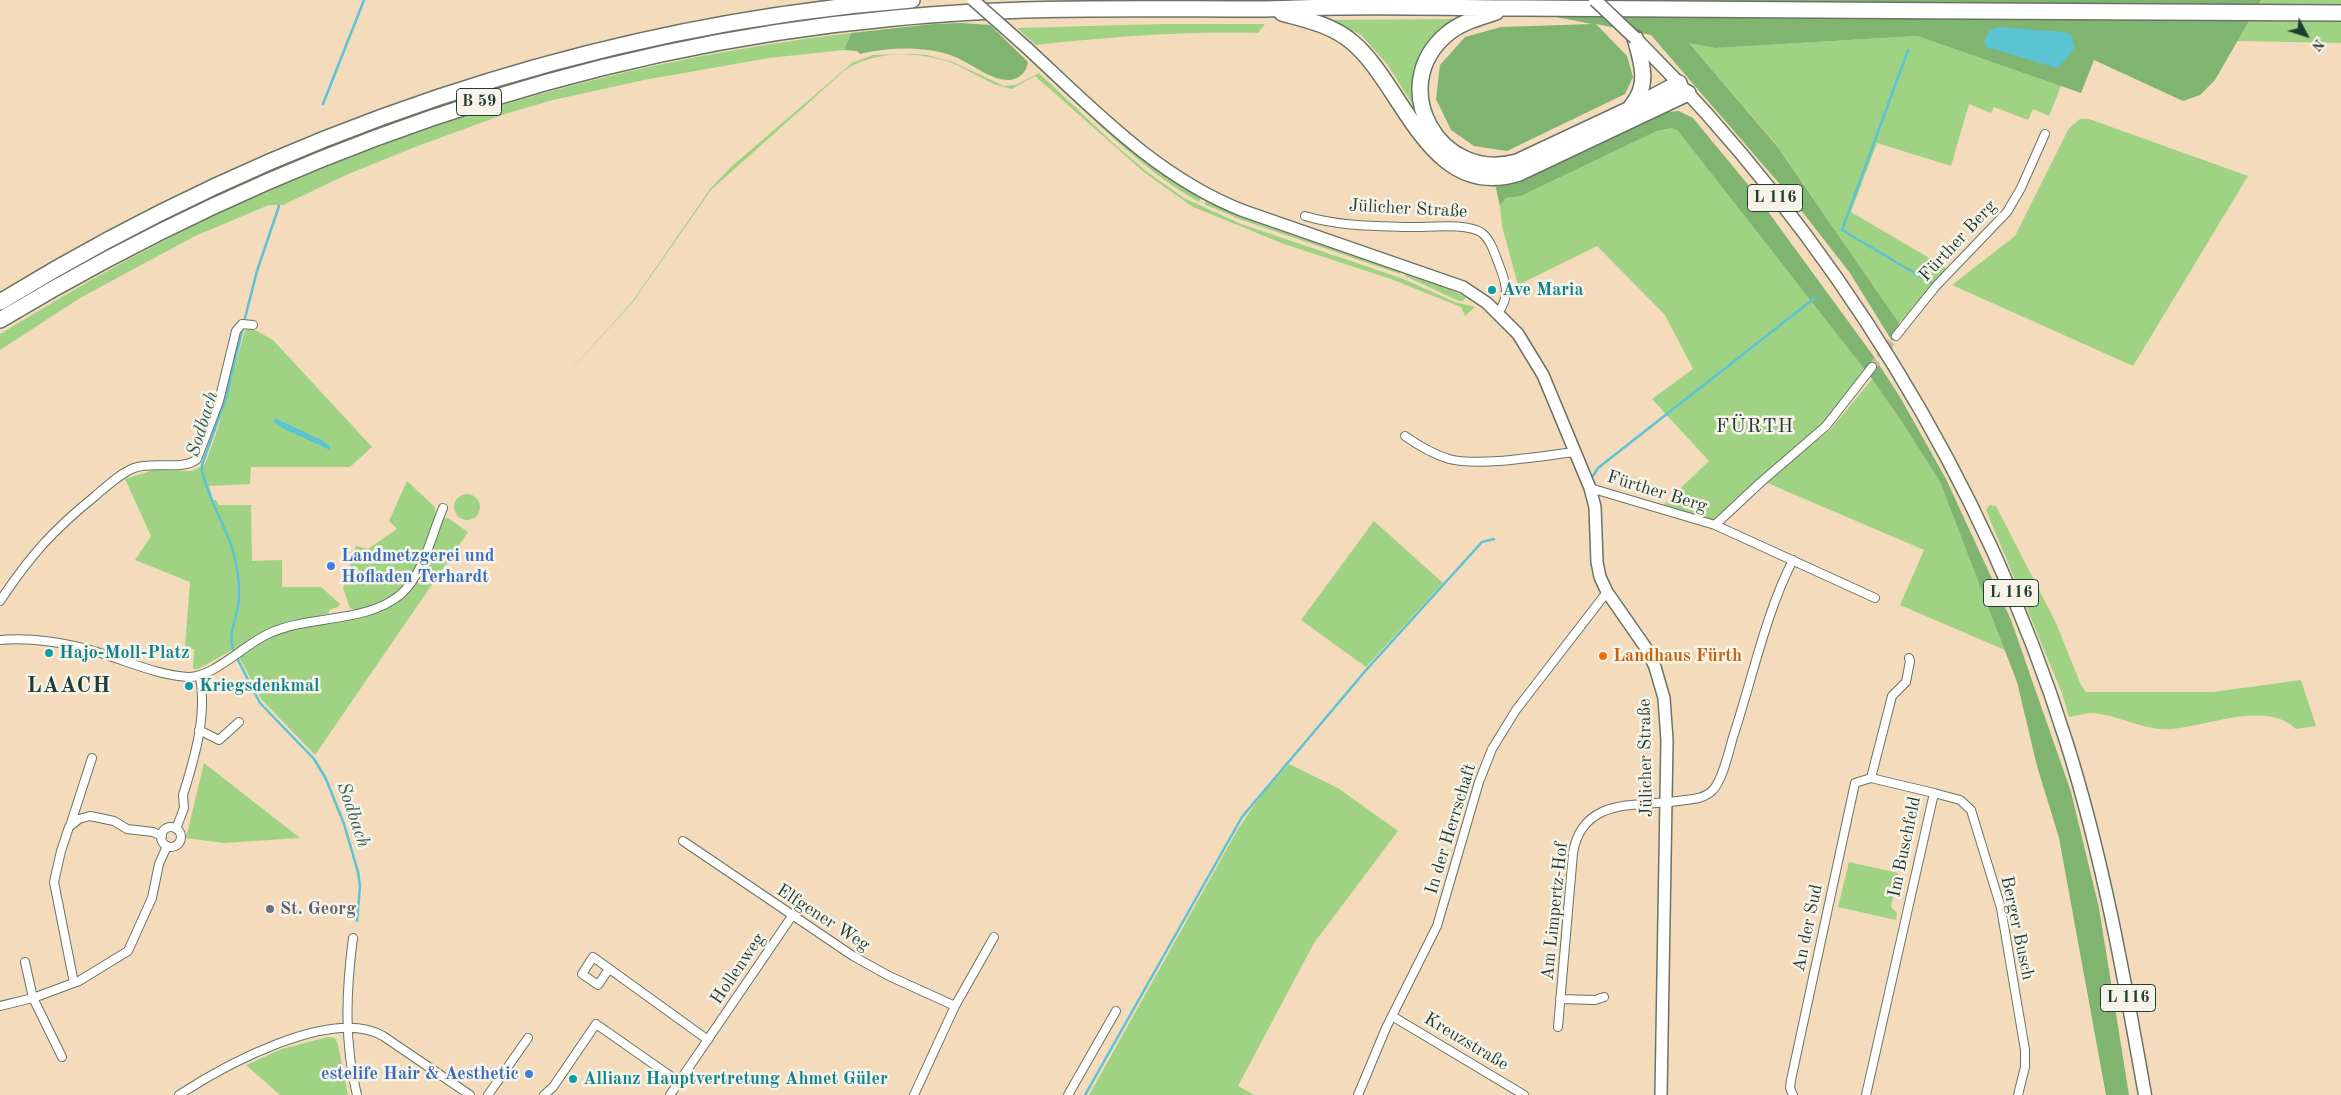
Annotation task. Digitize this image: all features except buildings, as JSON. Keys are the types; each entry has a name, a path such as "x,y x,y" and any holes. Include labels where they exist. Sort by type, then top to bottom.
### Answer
{"highway":[{"name":"B 59","path":"0,302 97,246 213,188 353,128 460,91 583,56 678,34 839,8 912,0"},
{"name":"B 59","path":"0,320 157,232 306,164 447,112 611,65 748,37 897,17 1062,9 1342,7 2341,14"},
{"path":"1509,8 1456,27 1439,41 1427,60 1421,78 1422,106 1434,133 1451,151 1476,163 1510,164 1630,109 1683,88"},
{"path":"1266,9 1328,26 1354,43 1380,71 1428,144 1449,162 1475,174 1500,177 1519,173 1683,88"},
{"path":"1630,109 1638,98 1644,78 1635,38"}],"main road":[{"name":"L 116","path":"1596,0 1683,88 1769,189 1870,329 1940,444 1996,559 2044,676 2085,806 2114,923 2145,1095"}],"street":[{"path":"974,0 1136,146 1167,171 1194,188 1244,211 1456,284 1475,293 1496,311"},
{"name":"Fürther Berg","path":"1896,336 1931,291 2007,212 2021,188 2045,134"},
{"name":"Jülicher Straße","path":"1305,216 1337,224 1462,228 1478,231 1489,242 1506,287 1505,299 1496,311 1518,334 1535,360 1590,488 1595,508 1598,570 1607,592 1646,648 1662,686 1667,720 1661,1095"},
{"path":"0,601 24,565 48,536 112,482 138,467 188,464 197,459 219,401 235,333 238,327 247,324"},
{"name":"Fürther Berg","path":"1715,525 1826,426 1872,367"},
{"path":"1405,436 1433,453 1460,461 1525,458 1575,452"},
{"name":"Fürther Berg","path":"1590,488 1715,525 1875,598"},
{"path":"0,640 27,639 82,648 164,673 189,677 200,676 256,640 275,631 370,610 394,599 407,587 417,573 443,508"},
{"path":"1666,804 1703,796 1717,785 1777,597 1794,560"},
{"name":"In der Herrschaft","path":"1358,1095 1392,1016 1436,926 1479,782 1492,749 1516,710 1607,592"},
{"path":"1872,778 1892,696 1906,682 1910,661 1908,658"},
{"path":"176,829 183,812 183,795 204,702 200,676"},
{"path":"199,730 219,740 239,722"},
{"path":"74,983 54,882 59,858 92,758"},
{"name":"Im Buschfeld","path":"1866,1095 1934,793 1872,778"},
{"name":"An der Sud","path":"1793,1095 1790,1088 1791,1080 1855,783 1872,778"},
{"name":"Berger Busch","path":"1934,793 1957,798 1972,810 2001,908 2025,1050 2025,1067 2018,1095"},
{"name":"Am Limpertz-Hof","path":"1558,1027 1572,862 1574,844 1579,832 1592,818 1612,807 1666,804"},
{"path":"69,827 76,820 90,816 114,821 128,830 153,832 162,836"},
{"path":"167,829 176,829 180,833 180,842 173,847 167,846 163,842 162,836 167,829"},
{"name":"Elfgener Weg","path":"682,841 792,916 874,968 955,1006"},
{"path":"0,1006 33,998 74,983 130,949 156,889 159,864 167,846"},
{"name":"Hollenweg","path":"670,1095 792,916"},
{"path":"914,1095 955,1006 994,937"},
{"path":"353,938 346,995 347,1028 357,1095"},
{"path":"25,962 33,998 62,1057"},
{"path":"609,969 708,1040"},
{"name":"Am Limpertz-Hof","path":"1560,999 1595,1000 1604,997"},
{"path":"1068,1095 1116,1012"},
{"name":"Kreuzstraße","path":"1392,1016 1524,1095"},
{"path":"544,1095 553,1087 596,1024 678,1082"},
{"path":"179,1095 235,1062 270,1047 299,1037 347,1028 361,1028 379,1034 470,1095"},
{"path":"488,1095 528,1038"}],"green space":[{"path":"1506,0 2261,0 2215,80 2200,95 2183,101 2094,60 2081,93 1917,36 1715,48 1689,43 1777,146 1899,323 1892,341 1850,273 1790,196 1651,35 1596,24 1627,56 1633,77 1625,94 1507,151 1474,146 1451,130 1436,99 1440,65 1465,37 1501,27 1592,24 1509,8"},
{"path":"2261,0 2341,0 2341,43 2237,41"},
{"path":"1455,19 1433,37 1416,68 1415,108 1387,64 1361,35 1332,20"},
{"path":"962,23 990,25 1028,62 1025,71 1014,79 1003,80 988,75 953,56 931,50 895,49 860,54 857,51 844,50 851,33 933,24"},
{"path":"1162,24 1265,24 1258,33 1147,35 1036,45 1017,28"},
{"path":"851,33 844,50 769,58 644,80 553,100 508,113 415,147 346,175 283,205 269,205 195,236 80,298 0,350 0,334 161,242 262,194 404,137 550,91 624,73 775,43"},
{"path":"1917,36 2061,86 2049,116 2033,109 2028,120 1994,107 1991,113 1969,104 1951,166 1877,143 1851,212 1948,269 1899,323 1776,144 1688,42 1715,48"},
{"path":"914,54 927,55 953,62 1004,86 1016,85 1039,73 1112,142 1146,171 1184,198 1241,224 1401,278 1455,302 1475,307 1465,316 1461,307 1391,279 1284,244 1193,207 1145,173 1035,76 1012,89 996,84 959,66 939,59 911,55 882,56 855,64 844,71 711,190 633,302 557,385 632,302 710,189 731,167 852,63 873,55"},
{"path":"1044,74 1049,74 1152,166 1201,198 1199,202 1177,189 1137,159"},
{"path":"1679,111 1693,118 1750,187 1872,354 1900,397 1946,479 2011,620 2071,792 2099,908 2129,1095 2106,1095 2059,838 2037,766 2017,682 1940,482 1872,379 1678,131 1672,128 1657,131 1521,196 1506,198 1500,206 1495,184 1525,178 1645,121 1668,112"},
{"path":"2080,119 2089,119 2248,176 2133,366 1952,285 2015,236 2069,128"},
{"path":"1672,128 1678,131 1865,370 1832,415 1819,429 1748,488 1712,521 1662,506 1709,461 1652,399 1693,369 1665,315 1597,246 1518,285 1502,226 1500,206 1506,198 1521,196 1657,131"},
{"path":"1207,200 1401,270 1400,274 1242,220 1204,204"},
{"path":"1406,271 1466,297 1463,301 1459,301 1405,276"},
{"path":"245,330 255,330 273,340 372,447 350,467 251,467 250,484 209,486 213,500 216,500 219,505 251,505 252,561 282,560 282,587 321,587 340,604 338,607 329,610 329,613 270,629 198,669 193,669 194,649 185,647 190,582 135,560 151,536 125,479 154,470 192,471 205,464 217,431"},
{"path":"1872,379 1940,482 2005,650 1900,605 1924,550 1765,482 1830,430"},
{"path":"407,481 435,507 433,529 429,541 417,566 396,594 382,602 357,611 350,608 343,588 356,546 368,549 397,529 389,521"},
{"path":"467,494 476,498 480,507 476,516 467,520 458,516 454,507 458,498"},
{"path":"1990,505 1996,506 2056,623 2081,685 2086,692 2213,692 2301,680 2316,726 2296,729 2284,721 2269,716 2253,715 2171,729 2151,728 2102,714 2086,713 2069,717 2062,693 1986,510"},
{"path":"444,518 448,518 468,532 315,755 262,700 238,655 258,642 282,631 362,615 403,595"},
{"path":"1374,521 1443,583 1366,667 1301,620"},
{"path":"204,763 300,838 224,843 186,838"},
{"path":"1289,764 1338,788 1398,831 1314,943 1238,1086 1254,1095 1089,1095 1238,829 1260,797"},
{"path":"1849,862 1898,873 1891,907 1897,913 1896,920 1838,907"},
{"path":"327,1037 335,1038 338,1045 348,1095 280,1095 246,1065 282,1049"}],"water":[{"path":"1999,27 2064,32 2071,35 2075,47 2057,68 1987,47 1984,41 1990,30"},
{"path":"275,418 323,441 330,446 330,450 286,430 274,422"}],"waterway":[{"name":"Sodbach","path":"323,104 364,0"},
{"path":"1908,50 1842,230 1933,284"},
{"name":"Sodbach","path":"244,322 257,271 279,206"},
{"path":"1593,476 1598,468 1816,297"},
{"name":"Sodbach","path":"233,649 232,635 239,596 237,569 231,544 210,496 202,465 226,398 243,327"},
{"path":"1085,1095 1242,817 1367,669 1482,542 1494,539"},
{"name":"Sodbach","path":"237,658 260,703 314,759 326,779 344,824 358,872 360,886 357,921"}],"tunnel":[{"path":"1872,367 1896,336"}],"place":[{"name":"Ave Maria","path":"1492,290"},
{"name":"Landmetzgerei und Hofladen Terhardt","path":"331,566"},
{"name":"Hajo-Moll-Platz","path":"49,653"},
{"name":"Landhaus Fürth","path":"1603,656"},
{"name":"Kriegsdenkmal","path":"189,686"},
{"name":"St. Georg","path":"270,909"},
{"name":"estelife Hair & Aesthetic","path":"529,1074"},
{"name":"Allianz Hauptvertretung Ahmet Güler","path":"573,1079"}],"district":[{"name":"FÜRTH","path":"1755,427"},
{"name":"LAACH","path":"69,686"}]}
